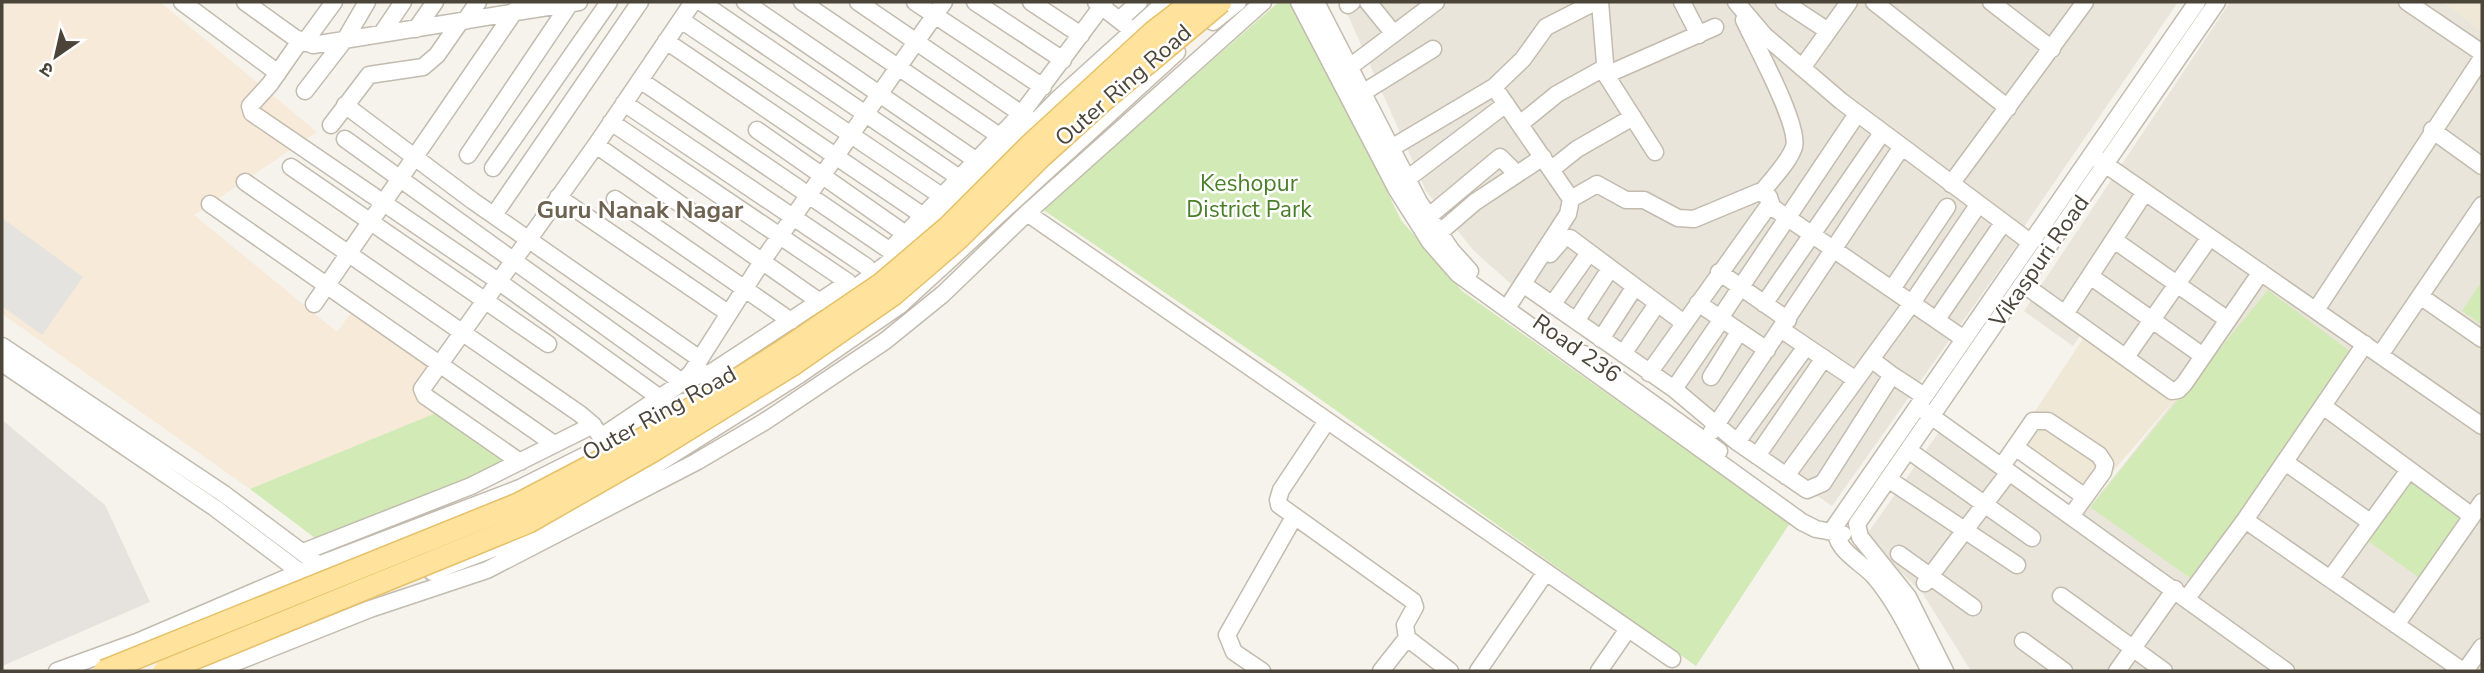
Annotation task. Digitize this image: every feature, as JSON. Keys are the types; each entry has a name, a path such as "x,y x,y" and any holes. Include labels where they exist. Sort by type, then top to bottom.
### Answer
{"main road":[{"name":"Outer Ring Road","path":"104,671 518,504 644,438 784,350 881,284 948,227 1031,144 1143,41 1192,2"},
{"name":"Outer Ring Road","path":"164,671 529,522 653,451 794,364 892,295 958,239 1042,156 1105,99 1227,4"}],"street":[{"path":"183,2 278,73"},
{"path":"246,2 302,42 324,44 346,38 462,22 517,8 573,2"},
{"path":"305,91 346,38 367,2"},
{"path":"382,33 403,2"},
{"path":"416,29 435,2"},
{"path":"331,125 369,75 417,70 429,63 478,2"},
{"path":"468,155 573,2"},
{"path":"493,169 609,2"},
{"path":"494,215 640,2"},
{"path":"520,462 422,392 693,2"},
{"path":"701,2 961,179"},
{"path":"745,2 977,162"},
{"path":"802,2 1001,136"},
{"path":"858,2 1027,118"},
{"path":"915,2 939,9 1043,87"},
{"path":"975,2 1063,60"},
{"path":"1031,2 1081,35"},
{"path":"1119,20 1139,2"},
{"name":"Outer Ring Road","path":"57,671 208,612 300,572 520,488 600,436 754,359 842,299 918,240 1027,118 1165,2"},
{"path":"214,671 370,609 487,570 696,462 764,422 885,341 943,294 1027,213 1263,2"},
{"path":"1299,2 1345,71"},
{"path":"1316,2 1345,71 1430,242 1458,274 1802,522 1816,529 1837,524 1844,550 1873,576 1895,604 1930,671"},
{"path":"1345,71 1436,2"},
{"path":"1392,147 1494,87 1523,59 1546,27 1598,2 1605,71 1655,152"},
{"path":"1682,2 1699,34"},
{"path":"1784,2 1828,32"},
{"path":"1802,68 1849,2"},
{"path":"1874,2 2008,107"},
{"path":"1991,2 2052,48"},
{"path":"1951,184 2085,2"},
{"name":"Vikaspuri Road","path":"1837,524 2197,2"},
{"name":"Vikaspuri Road","path":"1859,527 1888,479 2217,2"},
{"path":"2316,310 2482,55 2407,2"},
{"path":"684,380 712,372 791,321 848,282 907,234 1001,136 1027,118 1043,87 1101,3 1133,31"},
{"path":"1738,3 1764,35 1857,114 2030,242"},
{"path":"1571,198 1597,184 1626,200 1644,201 1678,218 1694,219 1746,196 1762,192 1793,150 1795,139 1785,108 1738,3"},
{"path":"327,4 302,42 250,106 252,113 498,281 660,398"},
{"name":"Outer Ring Road","path":"192,671 537,532 659,463 799,375 899,306 1227,4"},
{"path":"314,304 517,8"},
{"path":"303,552 458,491 554,444 600,436 684,380 763,260 939,9"},
{"path":"1368,10 1394,34"},
{"path":"681,20 943,197"},
{"path":"1520,124 1567,88 1715,27"},
{"path":"666,41 925,217"},
{"path":"1365,94 1433,49"},
{"name":"Road 236","path":"1345,71 1365,94 1392,147 1401,181 1470,270 1513,304 1800,509 1837,524 1859,527"},
{"path":"640,80 889,250"},
{"path":"1494,87 1571,198 1568,214 1513,304"},
{"path":"624,103 867,267"},
{"path":"1401,181 1506,104"},
{"path":"345,105 494,215 700,359"},
{"path":"1674,389 1857,114"},
{"path":"1439,233 1516,173 1577,149 1633,117"},
{"path":"611,122 848,282"},
{"path":"757,130 907,234"},
{"path":"2432,130 2482,166"},
{"path":"1764,304 1882,133"},
{"path":"345,139 512,261 684,380"},
{"path":"596,145 820,302"},
{"path":"1705,441 1901,148"},
{"path":"2090,154 2482,426"},
{"path":"1428,217 1500,157 1516,173"},
{"path":"291,167 548,344"},
{"path":"245,182 462,333 600,436"},
{"path":"1762,192 1772,206 1964,339"},
{"path":"2065,314 2146,192"},
{"path":"558,197 728,313"},
{"path":"615,199 791,321"},
{"path":"210,204 554,444"},
{"path":"1786,476 1912,303 1978,205"},
{"path":"2380,355 2482,205"},
{"path":"1649,373 1765,207 1772,206"},
{"path":"1892,289 1947,207"},
{"path":"1027,213 1672,659"},
{"path":"1937,319 2003,223"},
{"path":"2126,357 2210,237"},
{"path":"1513,304 1530,289 1552,251 1563,239 1570,239 1684,323"},
{"path":"2114,240 2228,320"},
{"path":"1552,305 1589,253"},
{"path":"1576,321 1610,269"},
{"path":"1719,272 1764,304 1805,348 1856,380"},
{"path":"2023,284 2172,391 2178,390 2184,384 2261,272"},
{"path":"2090,276 2203,356"},
{"path":"1601,339 1634,288"},
{"path":"1530,289 1674,389 1737,442 1807,490 1822,483 1892,375"},
{"path":"2420,296 2482,339"},
{"path":"1698,303 1767,350"},
{"path":"1623,354 1657,304"},
{"path":"1712,377 1740,332"},
{"path":"2117,671 2245,520 2365,344"},
{"path":"2,346 14,366 303,552 319,565"},
{"path":"1737,442 1805,348"},
{"path":"1756,456 1824,358"},
{"path":"1871,359 1921,401 1932,417 2181,594 2268,666 2286,671"},
{"path":"2323,406 2472,516"},
{"path":"1327,421 1279,495 1279,505 1413,601 1415,607 1405,625 1407,638 1450,671"},
{"path":"1927,580 1984,504 2015,447 2033,421 2048,421 2099,455 2105,464 2104,472 2071,516"},
{"path":"2015,447 2085,497"},
{"path":"1908,450 2032,538"},
{"path":"2285,462 2370,522"},
{"path":"2330,579 2409,470"},
{"path":"1888,479 2017,565"},
{"path":"220,501 300,572"},
{"path":"2396,625 2482,502"},
{"path":"448,515 465,560"},
{"path":"1262,671 1234,652 1227,635 1294,517"},
{"path":"2245,520 2464,671 2482,647"},
{"path":"1859,527 1908,597 1945,671"},
{"path":"1899,554 1927,580 1973,607"},
{"path":"1478,671 1546,572"},
{"path":"2061,596 2164,671"},
{"path":"208,612 225,657"},
{"path":"1599,671 1628,629"},
{"path":"1381,671 1407,638"},
{"path":"2023,641 2064,671"}],"shaded area":[{"path":"2,2 160,2 317,132 194,215 337,332 356,306 438,364 418,394 441,411 250,489 2,314"},
{"path":"1342,2 2178,2 2021,231 2026,232 1832,506 1518,290 1474,251 1426,191"},
{"path":"2230,2 2443,2 2482,31 2482,671 1971,671 1923,594 1865,537 1941,429 2080,519 2182,391 2089,323 2073,346 2024,311"},
{"path":"2443,2 2482,2 2482,31"},
{"path":"2,218 83,277 42,335 2,306"},
{"path":"2092,325 2182,391 2084,505 2008,452"},
{"path":"2,420 105,505 150,602 2,666"}],"green space":[{"name":"Keshopur District Park","path":"1279,2 1295,2 1401,220 1462,291 1790,523 1696,666 1289,377 1042,209"},
{"path":"2482,281 2482,325 2462,311"},
{"path":"2268,290 2355,355 2193,580 2090,507"},
{"path":"441,411 511,464 319,541 250,489"},
{"path":"2411,473 2468,513 2421,579 2365,539"}],"district":[{"name":"Guru Nanak Nagar","path":"640,210"}]}
